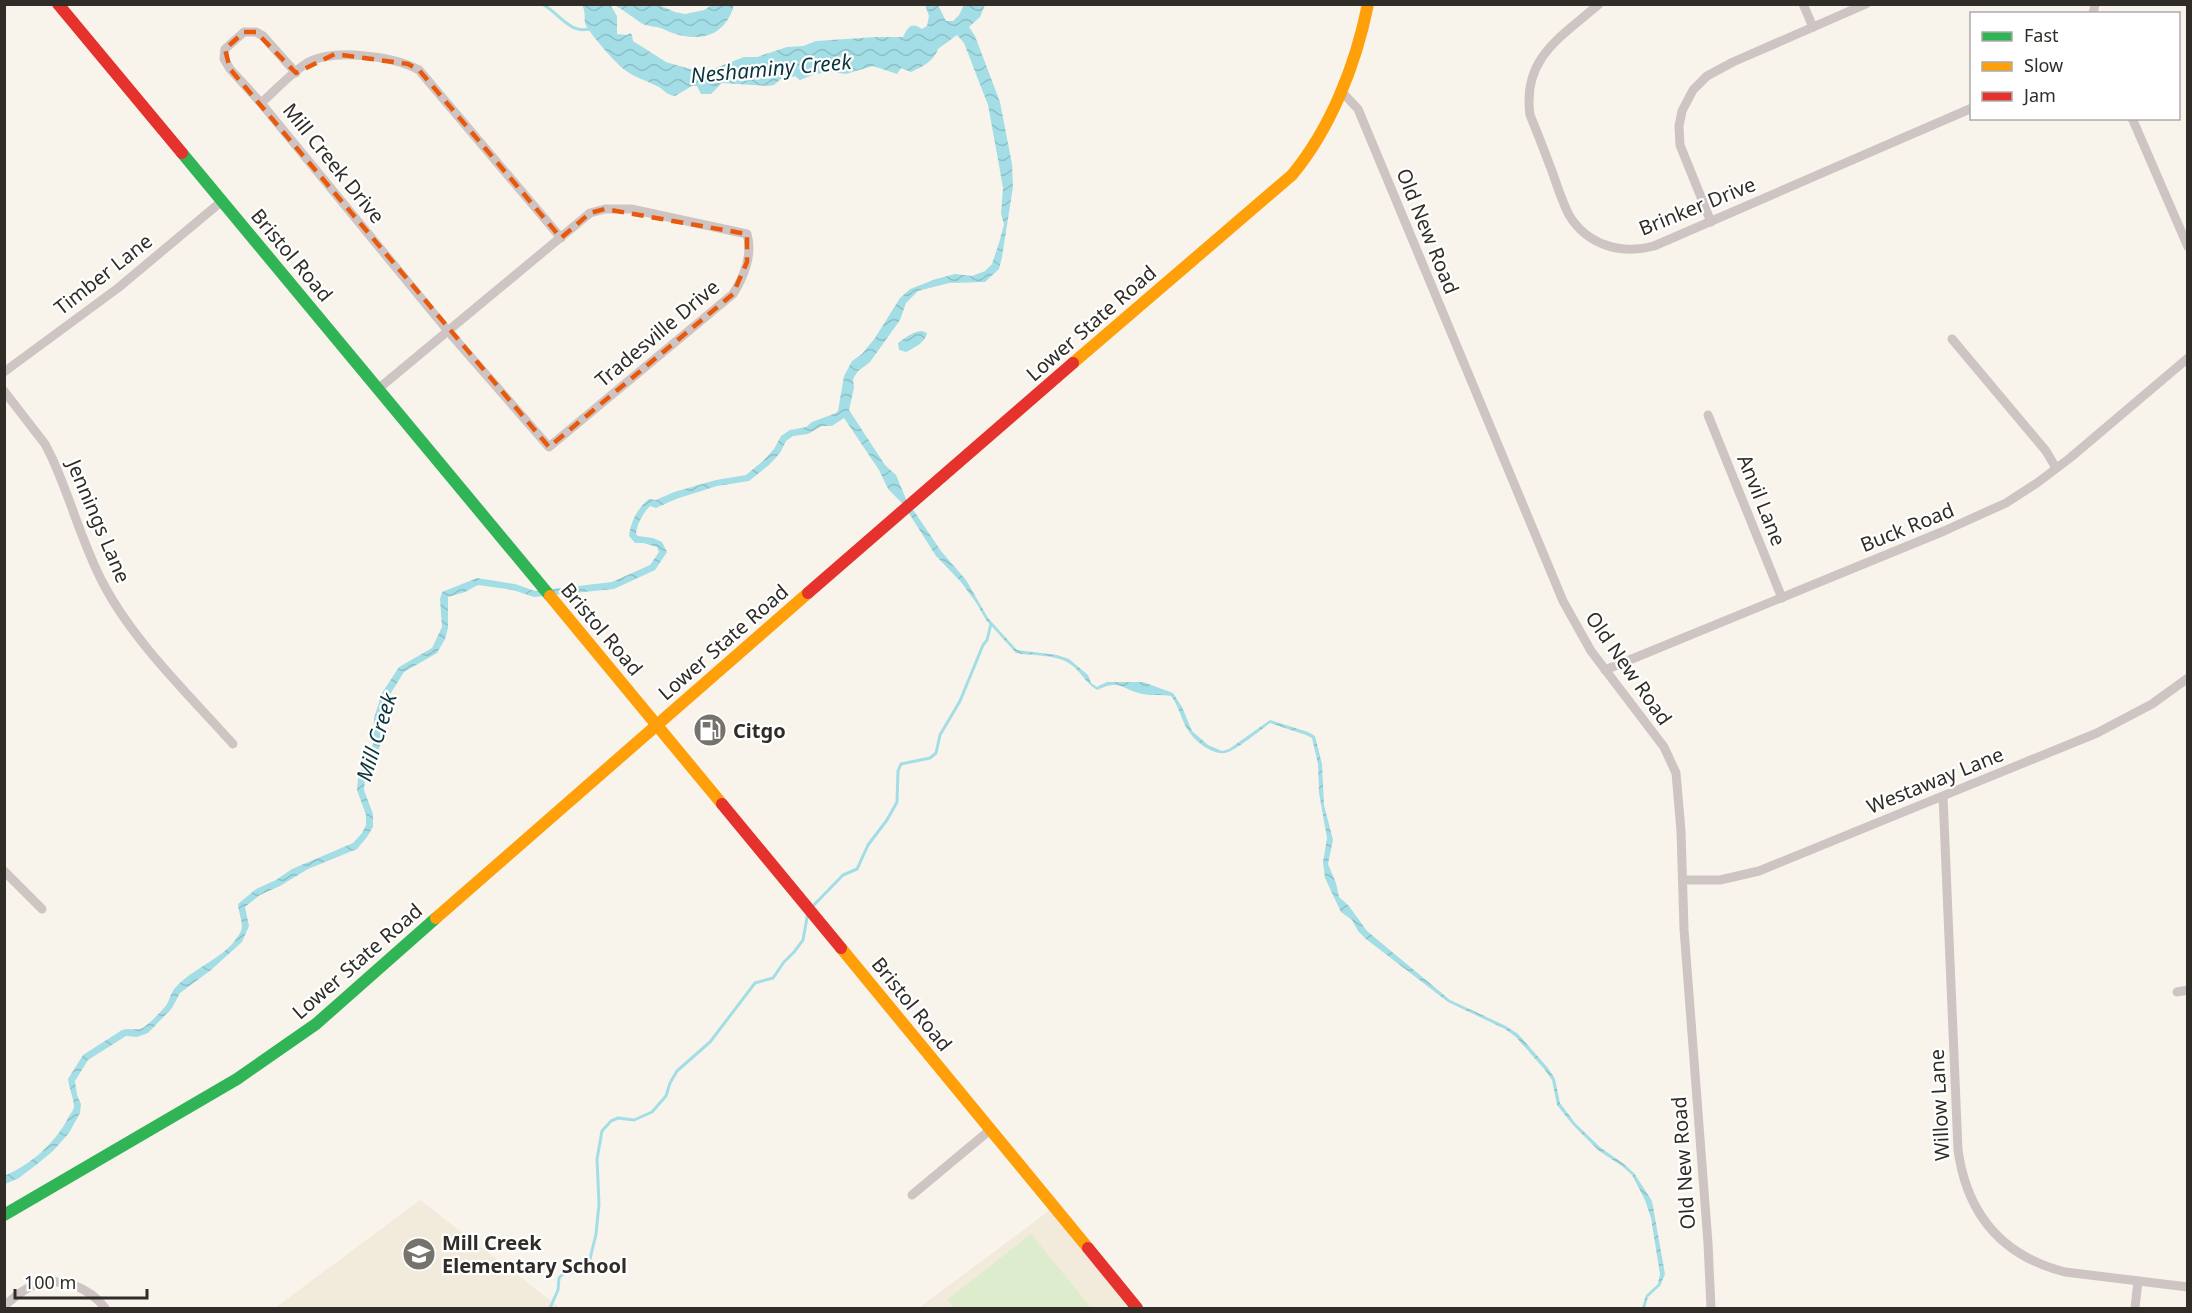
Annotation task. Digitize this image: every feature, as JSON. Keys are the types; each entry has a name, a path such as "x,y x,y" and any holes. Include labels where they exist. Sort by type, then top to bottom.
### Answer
{"main road":[{"name":"Bristol Road","path":"58,4 657,725 1137,1308"},
{"name":"Lower State Road","path":"4,1215 237,1079 316,1024 908,505 1292,175 1319,139 1341,90 1365,24 1368,4"}],"street":[{"name":"Brinker Drive","path":"1599,4 1545,52 1535,68 1528,91 1530,115 1568,213 1584,233 1596,241 1624,250 1654,246 1970,108"},
{"path":"1803,4 1813,27"},
{"path":"1711,222 1680,145 1679,126 1686,102 1700,82 1713,72 1866,4"},
{"path":"261,103 230,69 224,59 225,49 244,32 256,32 263,36 296,73"},
{"name":"Mill Creek Drive","path":"448,331 261,103 306,64 335,54 395,60 419,70 561,238"},
{"name":"Old New Road","path":"1341,90 1358,109 1563,601 1579,633 1664,747 1677,777 1685,940 1711,1308"},
{"path":"2133,120 2187,247"},
{"name":"Timber Lane","path":"4,372 118,288 222,201"},
{"name":"Tradesville Drive","path":"378,389 590,213 605,209 631,209 747,234 749,242 747,262 733,294 549,447 448,331"},
{"path":"1952,339 2046,451 2056,468"},
{"name":"Buck Road","path":"1605,670 1971,520 2006,503 2037,483 2187,361"},
{"name":"Jennings Lane","path":"4,391 39,435 52,458 93,563 118,607 166,668 233,744"},
{"name":"Anvil Lane","path":"1708,415 1782,598"},
{"name":"Westaway Lane","path":"1683,880 1720,880 1759,872 2108,728 2152,704 2187,678"},
{"name":"Willow Lane","path":"1943,796 1958,1150 1965,1185 1987,1225 2024,1257 2065,1272 2187,1287"},
{"path":"4,871 42,909"},
{"path":"2177,992 2187,990"},
{"path":"912,1195 990,1130"},
{"path":"2135,1308 2138,1281"},
{"path":"4,1306 36,1284 63,1282 90,1294 105,1308"}],"highlighted area":[{"path":"244,32 256,32 296,73 335,54 408,64 419,70 561,238 590,213 605,209 747,234 747,262 733,294 549,447 230,69 225,49"}],"shaded area":[{"name":"Mill Creek Elementary School","path":"420,1200 560,1308 275,1308"},
{"path":"1054,1207 1137,1308 919,1308"}],"green space":[{"path":"1031,1234 1091,1308 954,1308 947,1300"}],"water":[{"path":"582,5 613,5 611,6 617,16 617,34 630,33 633,41 666,62 705,72 744,57 757,57 816,41 903,37 912,26 922,29 927,26 929,16 925,5 938,5 946,21 953,21 964,5 985,5 980,17 969,27 975,36 1000,102 1012,164 1013,187 999,269 985,282 949,283 918,291 906,303 900,320 870,362 858,371 853,379 854,388 849,410 885,465 896,475 906,499 941,551 966,580 988,618 1017,650 1057,655 1069,659 1088,675 1091,683 1097,687 1107,682 1143,682 1173,693 1192,731 1208,745 1222,751 1229,749 1270,720 1315,736 1322,764 1324,805 1333,840 1328,864 1339,897 1349,906 1367,931 1450,1000 1518,1034 1548,1068 1555,1079 1560,1103 1575,1123 1601,1148 1634,1173 1652,1201 1665,1274 1660,1286 1648,1297 1645,1308 1642,1308 1646,1295 1658,1284 1660,1274 1651,1218 1632,1175 1599,1151 1573,1125 1557,1105 1552,1080 1516,1037 1505,1029 1448,1002 1366,939 1352,920 1341,912 1325,878 1323,862 1327,838 1319,793 1318,764 1312,738 1270,723 1229,752 1215,752 1193,737 1171,696 1142,694 1116,685 1097,690 1072,665 1061,659 1016,653 986,620 961,582 936,556 903,504 888,489 879,470 844,418 832,426 822,426 808,434 793,436 786,441 780,453 769,465 749,481 717,486 656,508 650,506 641,519 636,534 662,542 667,552 655,570 614,589 534,597 513,590 478,585 448,597 448,628 445,639 437,653 404,672 389,696 381,719 380,746 365,780 364,790 373,814 373,827 367,837 357,849 308,869 260,895 245,907 249,926 242,942 211,970 180,993 172,1008 148,1033 137,1037 126,1036 88,1060 75,1081 81,1104 80,1113 69,1133 36,1165 19,1178 5,1184 4,1176 23,1166 40,1153 62,1129 74,1107 68,1079 83,1055 122,1030 142,1028 165,1006 182,981 228,948 242,928 238,904 256,889 276,880 292,869 353,843 362,833 366,825 366,815 357,790 358,778 373,744 374,718 382,693 399,667 432,648 442,627 440,599 442,592 477,578 515,584 535,591 612,582 650,565 659,552 657,547 635,543 629,536 635,516 649,499 656,500 674,492 716,480 746,475 774,449 781,436 790,430 806,427 838,411 844,376 852,361 862,354 875,338 900,298 910,289 955,274 972,276 985,271 992,264 1004,224 1001,214 1003,188 988,105 964,43 957,35 938,49 927,63 911,72 901,68 897,74 873,66 846,74 832,72 815,74 800,80 795,76 783,77 774,85 768,86 722,83 711,94 701,94 697,86 692,86 675,96 633,75 616,62 587,27"},
{"path":"614,5 659,5 685,14 704,10 712,5 734,5 723,26 706,36 696,37 644,24"},
{"path":"922,331 927,333 919,345 906,352 899,350 898,343 912,333"}],"waterway":[{"path":"542,4 572,27 585,30 593,28"},
{"path":"812,907 843,875 857,869 868,845 897,802 898,771 901,764 930,758 936,753 940,735 960,701 987,640 991,624"},
{"path":"550,1308 558,1290 559,1278 563,1274 579,1271 590,1259 596,1234 599,1204 597,1159 602,1131 611,1121 618,1118 634,1120 652,1112 666,1096 677,1071 710,1042 755,983 773,978 794,952 803,940 808,912"}],"traffic: fast":[{"path":"182,153 550,596"},
{"path":"4,1215 237,1079 316,1024 436,918"}],"traffic: slow":[{"path":"1073,363 1292,175 1319,137 1340,94 1357,49 1368,4"},
{"path":"436,918 808,593"},
{"path":"550,596 722,804"},
{"path":"841,948 1088,1248"}],"traffic: jam":[{"path":"58,4 182,153"},
{"path":"808,593 1073,363"},
{"path":"722,804 841,948"},
{"path":"1088,1248 1137,1308"}],"place":[{"name":"Citgo","path":"710,730"},
{"name":"Mill Creek Elementary School","path":"419,1254"}],"water label":[{"name":"Neshaminy Creek","path":"771,68"},
{"name":"Mill Creek","path":"376,737"}]}
